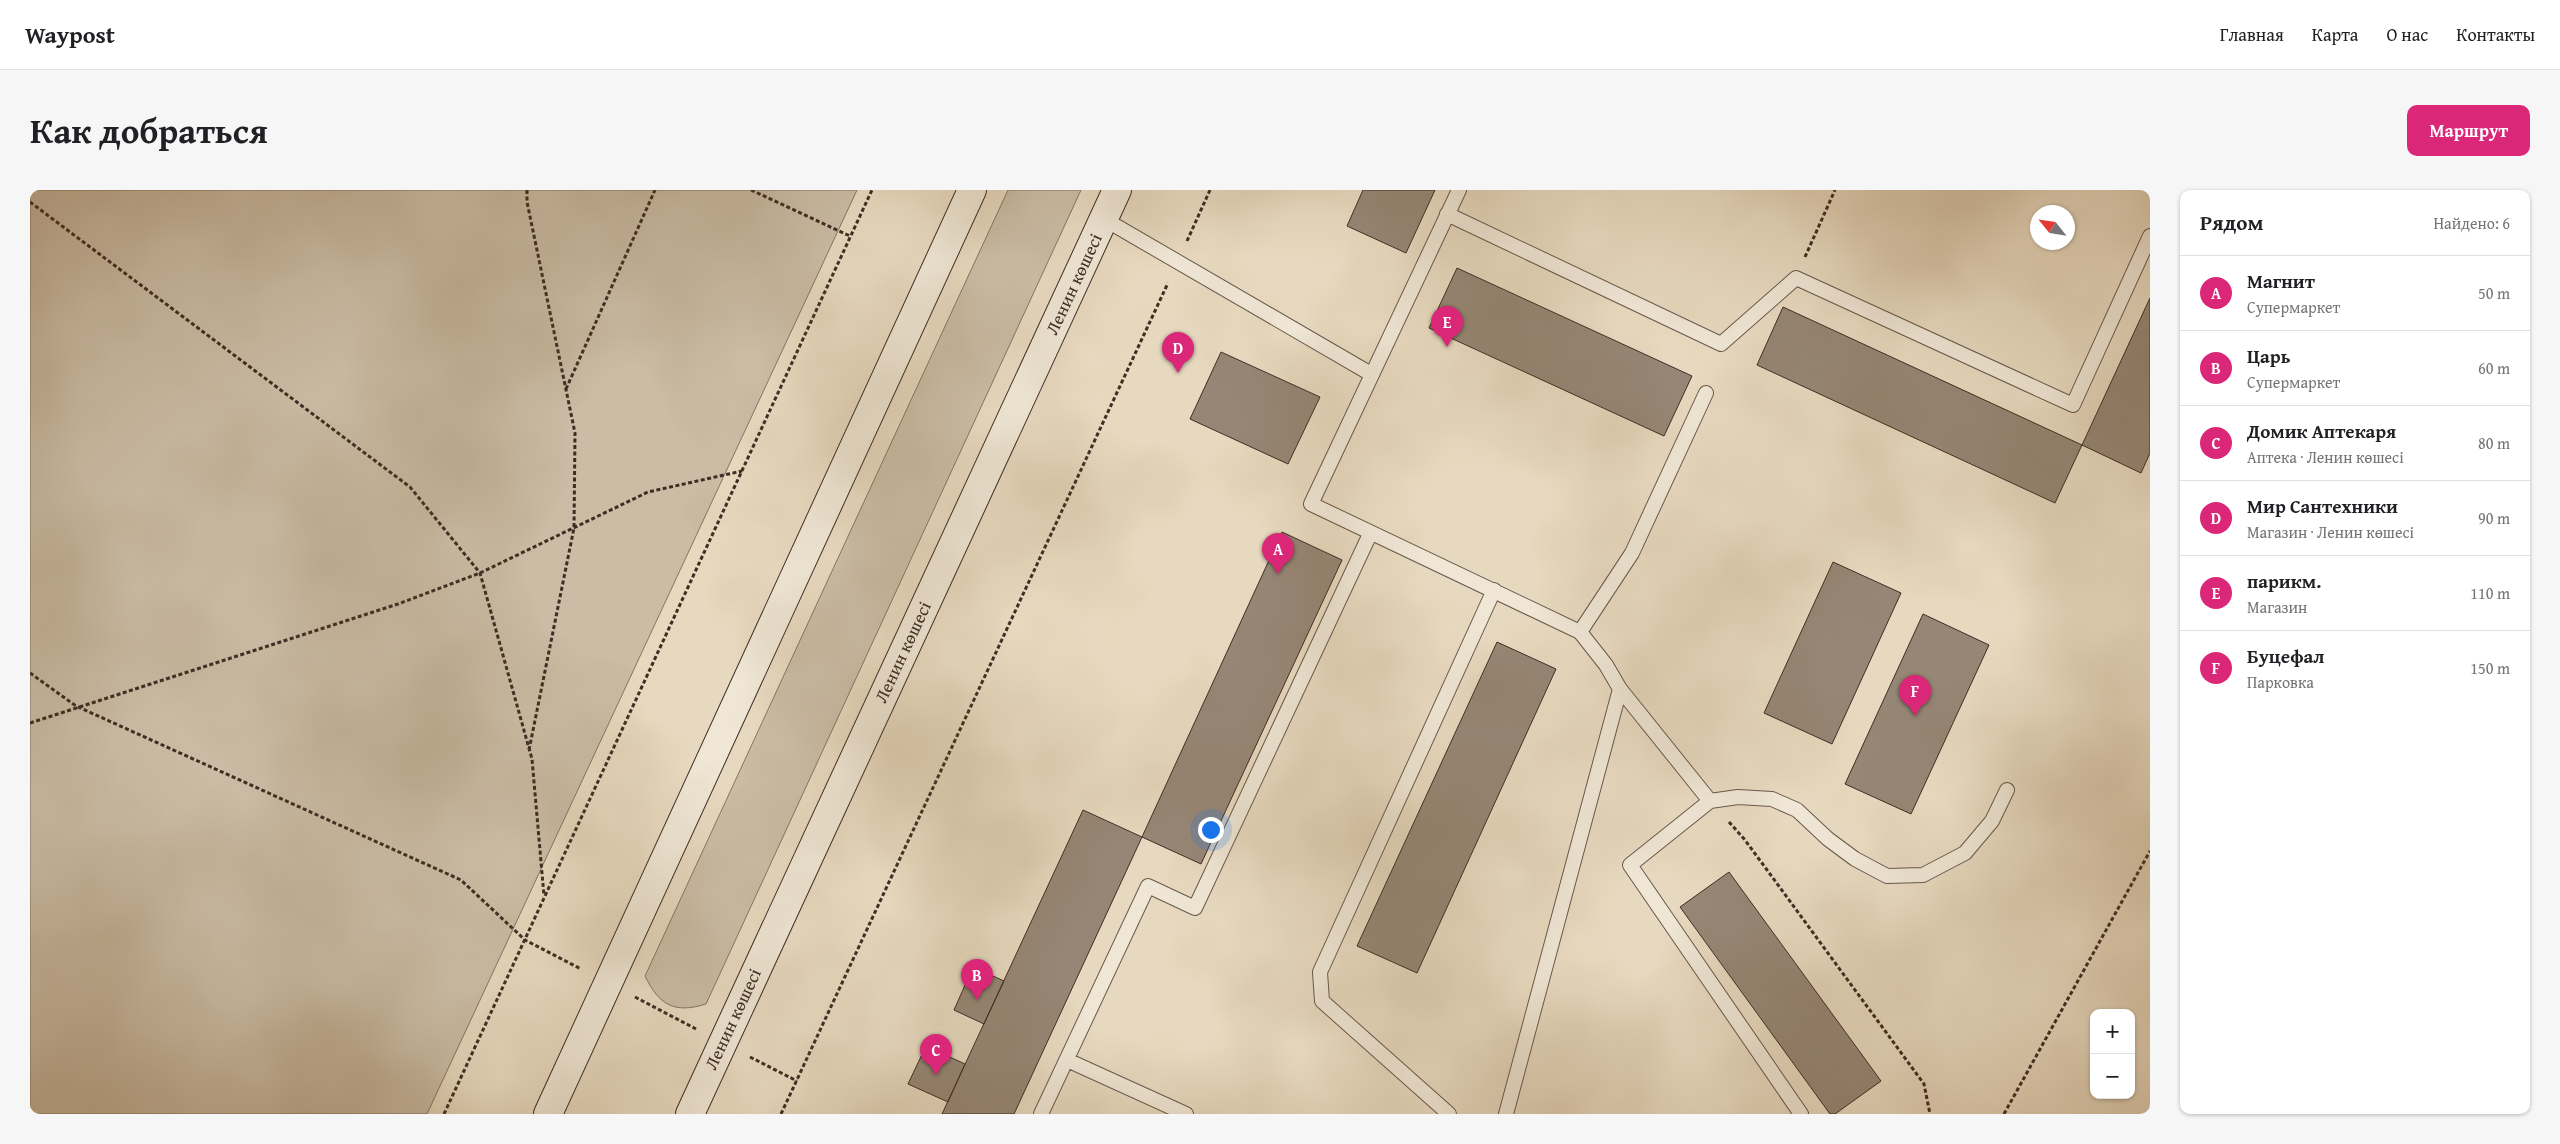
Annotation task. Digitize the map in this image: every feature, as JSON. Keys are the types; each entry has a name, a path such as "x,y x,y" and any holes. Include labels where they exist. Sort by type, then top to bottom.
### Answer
{"main road":[{"path":"548,1114 972,190"},
{"name":"Ленин көшесі","path":"690,1114 1117,190"}],"lane":[{"path":"1459,190 1311,504 1370,534 1494,590 1580,632 1606,665 1620,689 1710,802"},
{"path":"1447,214 1721,344 1796,278 2073,405 2150,236"},
{"path":"1104,219 1372,374"},
{"path":"1580,632 1632,553 1706,393"},
{"path":"1041,1114 1148,886 1196,908 1370,534"},
{"path":"1449,1114 1322,1001 1320,972 1494,590"},
{"path":"1506,1114 1620,689"},
{"path":"1801,1114 1630,865 1710,802 1738,797 1772,799 1797,810 1828,839 1855,859 1887,876 1923,876 1965,853 1992,821 2006,790"},
{"path":"1066,1060 1186,1114"}],"path":[{"path":"527,190 527,202 575,433 574,528 529,751"},
{"path":"566,390 655,190"},
{"path":"751,190 850,236"},
{"path":"444,1114 872,190"},
{"path":"781,1114 1210,190"},
{"path":"1796,278 1835,190"},
{"path":"30,202 410,487 480,573 529,751 544,898"},
{"path":"30,722 398,604 480,573 648,492 742,471"},
{"path":"30,674 76,706 461,880 525,940 796,1081"},
{"path":"1710,802 1745,840 1924,1084 1930,1114"},
{"path":"2004,1114 2150,851"}],"shaded area":[{"path":"30,190 857,190 427,1114 30,1114"},
{"path":"1008,190 1081,190 706,1004 685,1008 669,1005 656,994 645,976"}],"building":[{"path":"1363,190 1435,190 1406,253 1347,226"},
{"path":"1457,268 1692,376 1664,436 1429,328"},
{"path":"2150,298 2150,453 2141,473 2082,445"},
{"path":"1783,307 2082,445 2055,503 1757,365"},
{"path":"1221,352 1320,397 1288,464 1190,419"},
{"path":"1282,532 1342,560 1201,864 1142,837"},
{"path":"1833,562 1901,593 1832,744 1764,713"},
{"path":"1923,614 1989,645 1911,814 1845,784"},
{"path":"1497,642 1556,669 1417,973 1357,946"},
{"path":"1083,810 1142,837 1014,1114 942,1114"},
{"path":"1729,872 1881,1081 1835,1114 1830,1114 1680,907"},
{"path":"973,967 1004,981 984,1024 954,1010"},
{"path":"926,1046 965,1064 948,1102 908,1084"}],"place":[{"name":"парикм.","path":"1447,347"},
{"name":"Мир Сантехники","path":"1178,373"},
{"name":"Магнит","path":"1278,574"},
{"name":"Буцефал","path":"1915,716"},
{"name":"Царь","path":"977,1000"},
{"name":"Домик Аптекаря","path":"936,1075"}]}
